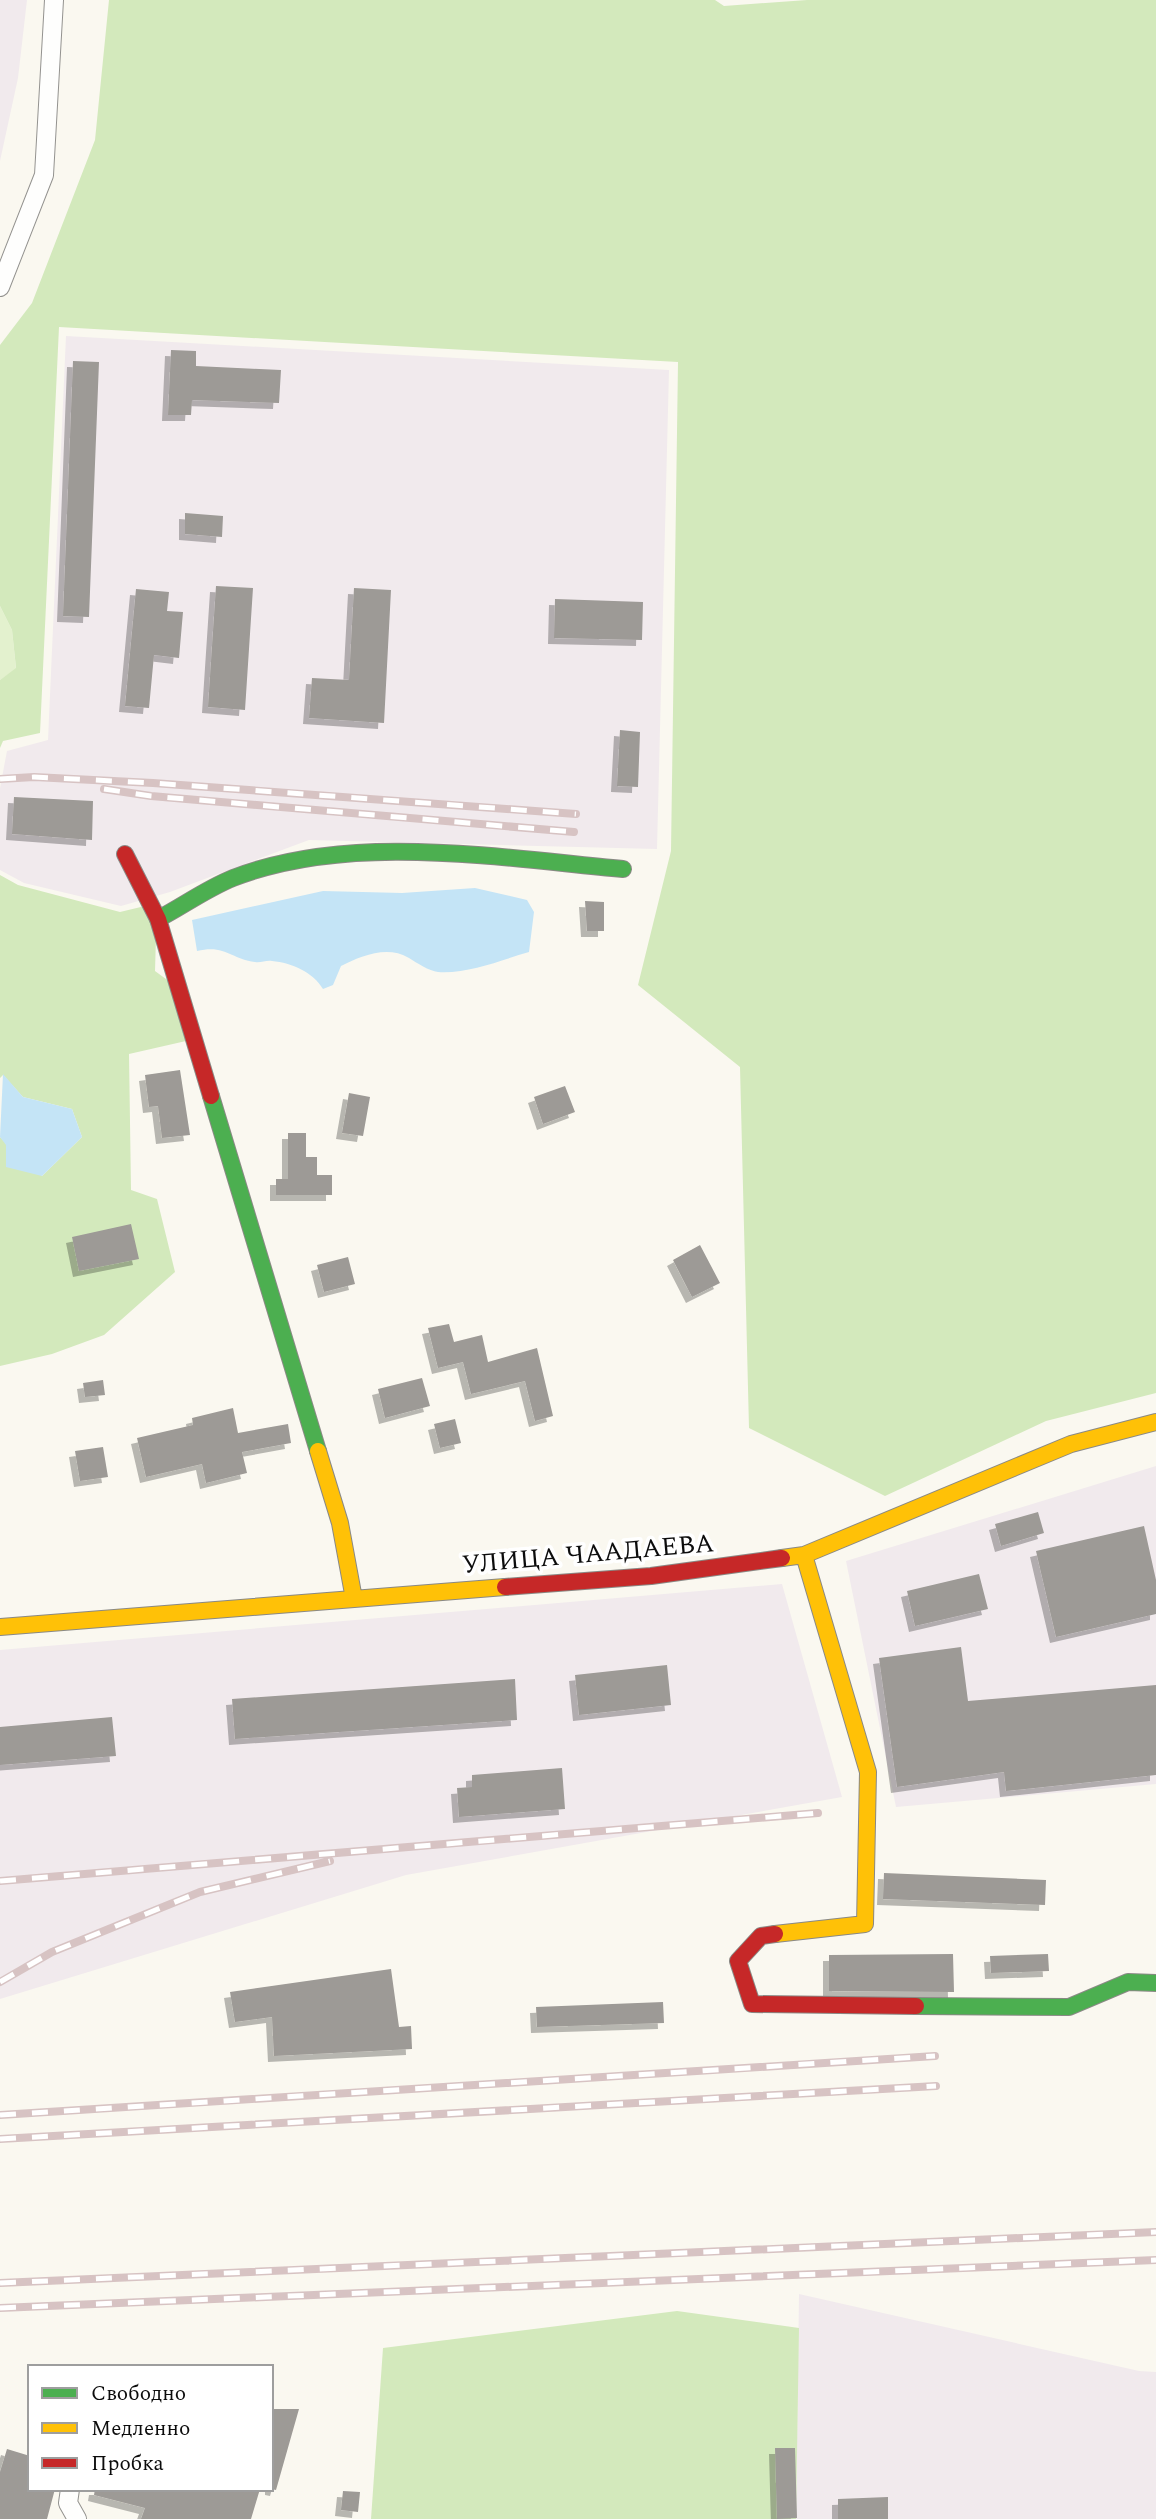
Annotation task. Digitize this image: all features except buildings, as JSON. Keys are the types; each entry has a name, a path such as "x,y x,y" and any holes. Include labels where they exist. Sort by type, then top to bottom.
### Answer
{"street":[{"path":"0,287 44,175 54,0"},
{"path":"158,919 241,876 315,858 401,852 623,869"},
{"path":"125,854 158,919 340,1523 354,1599"},
{"name":"УЛИЦА ЧААДАЕВА","path":"0,1627 651,1576 804,1555 1071,1444 1156,1422"},
{"path":"804,1555 868,1772 865,1924 761,1936 738,1961 752,2004 1069,2007 1128,1982 1156,1983"},
{"path":"70,2491 68,2503 77,2519"}],"shaded area":[{"path":"0,0 27,0 18,78 0,161"},
{"path":"66,336 669,370 657,849 309,840 170,892 121,906 24,883 0,870 0,788 7,751 48,740"},
{"path":"1156,1466 1156,1784 896,1807 846,1561"},
{"path":"782,1584 842,1797 406,1875 0,1999 0,1650"},
{"path":"799,2294 1139,2371 1156,2372 1156,2519 796,2519"}],"green space":[{"path":"109,0 715,0 724,6 807,0 1156,0 1156,1393 1046,1421 885,1496 749,1428 740,1067 638,985 671,851 678,362 59,327 40,733 3,741 0,748 0,680 16,668 12,630 0,606 0,345 32,303 95,140"},
{"path":"0,606 12,630 16,669 0,680"},
{"path":"0,875 18,885 120,912 145,906 156,937 155,971 170,982 186,1041 129,1054 131,1190 157,1199 175,1272 104,1335 52,1354 0,1366 0,1137 42,1176 82,1137 72,1109 23,1097 3,1075 0,1078"},
{"path":"677,2311 799,2328 796,2519 371,2519 383,2348"}],"water":[{"path":"475,888 527,900 534,912 529,952 484,966 449,972 423,967 401,954 374,953 341,966 333,985 323,989 308,973 287,964 247,960 214,949 197,951 192,920 323,891 402,893"},
{"path":"3,1074 23,1097 72,1109 82,1137 42,1176 6,1167 6,1145 0,1137"}],"railway":[{"path":"0,779 34,777 153,783 576,814"},
{"path":"104,789 151,796 574,832"},
{"path":"0,1881 818,1813"},
{"path":"0,1982 52,1952 200,1892 330,1861"},
{"path":"0,2115 935,2056"},
{"path":"0,2139 936,2086"},
{"path":"0,2283 1156,2232"},
{"path":"0,2308 1156,2260"}],"traffic: fast":[{"path":"158,919 233,878 279,864 326,856 426,852 623,869"},
{"path":"211,1096 318,1451"},
{"path":"916,2006 1069,2007 1128,1982 1156,1983"}],"traffic: slow":[{"path":"782,1558 804,1555 1071,1444 1156,1422"},
{"path":"318,1451 340,1523 354,1599"},
{"path":"775,1934 865,1924 868,1772 804,1555"},
{"path":"0,1627 505,1587"}],"traffic: jam":[{"path":"125,854 158,919 211,1096"},
{"path":"505,1587 651,1576 782,1558"},
{"path":"775,1934 761,1936 738,1961 752,2004 916,2006"}]}
